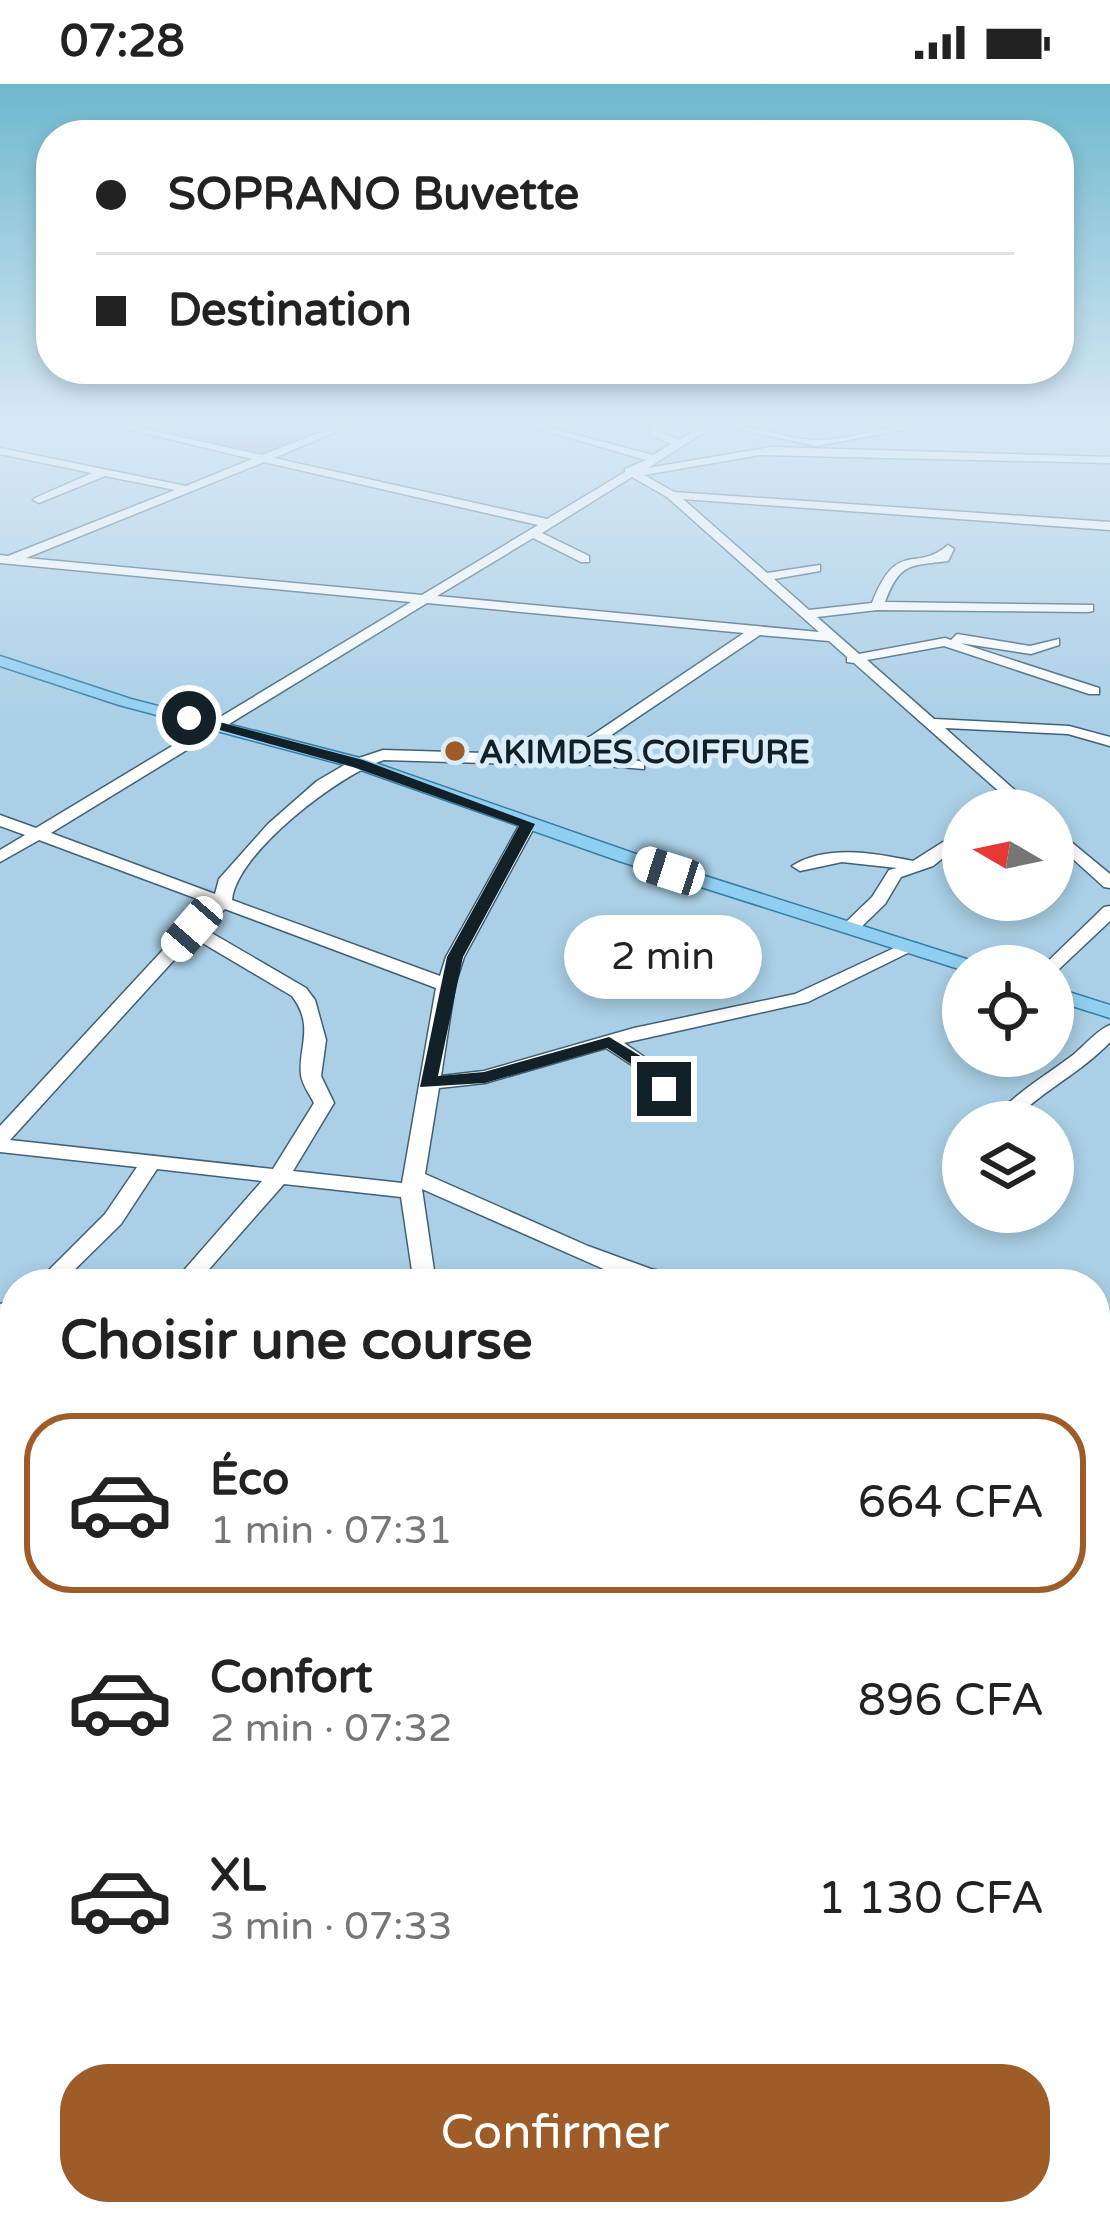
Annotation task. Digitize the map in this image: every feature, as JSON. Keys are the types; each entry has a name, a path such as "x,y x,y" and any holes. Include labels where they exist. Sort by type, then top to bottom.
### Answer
{"main road":[{"path":"0,661 125,702 358,764 528,824 942,957"},
{"path":"1074,1000 1110,1012"}],"street":[{"path":"3,561 89,527"},
{"path":"0,857 542,527"},
{"path":"707,527 1005,789"},
{"path":"533,533 585,559"},
{"path":"878,606 896,565 944,558 949,549"},
{"path":"3,561 828,637"},
{"path":"764,577 790,567 816,568"},
{"path":"653,605 685,625"},
{"path":"806,614 878,606 1088,608"},
{"path":"548,758 596,739 755,632"},
{"path":"852,659 975,638 1030,650 1054,642"},
{"path":"945,642 1094,691"},
{"path":"930,723 1069,730 1110,742"},
{"path":"0,1142 292,810 358,764 383,755 548,758 639,766"},
{"path":"0,820 217,893 446,985"},
{"path":"423,1269 412,1184 446,985 455,957 528,824"},
{"path":"850,928 879,900 896,874 942,849"},
{"path":"1074,854 1110,883"},
{"path":"800,866 833,856 855,856 913,866"},
{"path":"1074,945 1110,911"},
{"path":"192,929 275,976 308,1004 317,1051 311,1076 324,1102 278,1175 196,1269"},
{"path":"427,1083 485,1077 609,1042 801,998 911,947"},
{"path":"1021,1101 1037,1085 1085,1059 1110,1031"},
{"path":"609,1042 666,1079 664,1089 644,1102 643,1115"},
{"path":"0,1142 150,1164 412,1184 619,1269"},
{"path":"61,1269 113,1219 150,1164"}],"place":[{"name":"AKIMDES COIFFURE","path":"455,751"}],"route":[{"path":"189,718 291,743 528,824 455,957 427,1083 485,1077 609,1042 666,1079 664,1089"}]}
